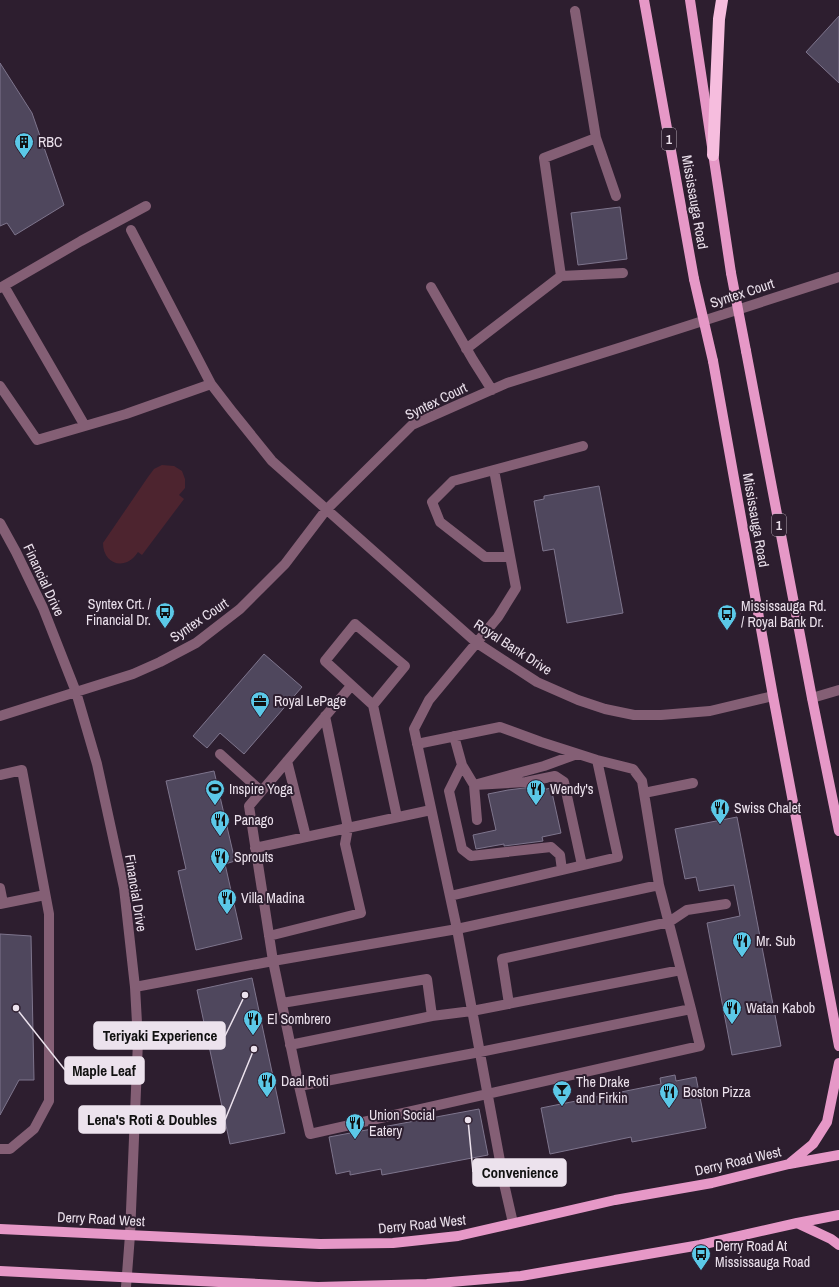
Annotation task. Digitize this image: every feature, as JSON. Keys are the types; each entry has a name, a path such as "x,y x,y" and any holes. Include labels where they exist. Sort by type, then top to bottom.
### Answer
{"highway":[{"path":"713,155 719,19 722,0"}],"main road":[{"name":"Mississauga Road","path":"644,0 694,279 718,386 773,696 839,1046"},
{"name":"Mississauga Road","path":"690,0 731,273 812,698 839,831"},
{"path":"789,1164 812,1144 826,1122 839,1063"},
{"name":"Derry Road West","path":"0,1229 320,1244 393,1243 458,1236 615,1200 712,1183 789,1164 839,1155"},
{"path":"0,1271 126,1276 318,1287 427,1284 521,1276 700,1245 839,1215"},
{"path":"798,1223 831,1239 839,1245"}],"street":[{"path":"575,11 596,138 616,196"},
{"path":"561,276 544,158 596,138"},
{"path":"85,426 2,287 81,241 146,206"},
{"name":"Royal Bank Drive","path":"131,230 211,384 272,460 326,510 477,643 537,682 578,700 605,709 634,715 710,712 773,696"},
{"path":"466,349 561,276 623,273"},
{"name":"Syntex Court","path":"0,716 133,674 196,643 240,609 285,564 326,510 412,425 507,383 839,277"},
{"path":"431,287 466,349 492,390"},
{"path":"0,386 37,440 126,414 211,384"},
{"path":"510,557 485,558 440,522 432,502 453,481 583,446"},
{"path":"494,470 516,588 503,610 429,700 414,729 457,929 505,1188 513,1223"},
{"name":"Financial Drive","path":"0,523 43,608 76,692 97,764 124,888 135,987 138,1042 130,1235 126,1287"},
{"path":"373,705 405,666 355,624 325,661 373,705 397,817"},
{"path":"351,686 249,806 273,961 310,1134 700,1046 659,885 642,781 633,769 577,754 500,727 417,744"},
{"path":"812,698 839,690"},
{"path":"269,936 361,913 345,844 348,828 326,716"},
{"path":"454,736 462,765 474,785 477,820"},
{"path":"220,754 261,791"},
{"path":"474,785 544,766 577,754"},
{"path":"450,896 618,857 597,760"},
{"path":"287,761 306,837"},
{"path":"462,765 449,791 462,849 471,856 551,847 560,855 562,870"},
{"path":"0,775 22,770 49,914 49,1101 34,1129 10,1149 0,1149"},
{"path":"474,785 526,782 555,776 564,782 582,865"},
{"path":"644,793 693,783"},
{"path":"255,848 431,810"},
{"path":"135,987 457,929 659,885"},
{"path":"0,888 1,904 46,895"},
{"path":"509,1004 502,959 669,922 687,910 726,904"},
{"path":"290,1045 432,1016 472,1011 681,970"},
{"path":"282,1004 427,980 432,1016"},
{"path":"299,1086 480,1052 691,1009"}],"shaded area":[{"path":"162,465 174,466 182,471 185,479 185,488 179,495 184,499 142,555 138,552 127,562 116,563 107,556 103,543 154,469"}],"building":[{"path":"839,16 839,83 806,52"},
{"name":"RBC","path":"0,63 32,113 64,205 15,235 7,223 0,226"},
{"path":"620,207 627,259 578,265 571,213"},
{"path":"599,486 623,613 567,623 554,549 543,551 534,501 544,499 544,496"},
{"path":"264,654 302,687 244,754 220,733 207,748 193,736"},
{"path":"214,771 235,861 225,864 242,939 196,950 178,871 186,869 166,781"},
{"path":"532,787 533,792 551,788 561,833 542,837 543,841 504,846 504,844 476,849 473,835 496,830 488,794"},
{"path":"737,817 781,1046 732,1055 707,923 740,916 734,885 699,891 696,877 685,879 675,829"},
{"path":"0,934 31,936 34,1080 19,1080 0,1115"},
{"path":"252,978 285,1133 230,1144 197,990"},
{"path":"675,1075 676,1081 696,1077 706,1128 632,1142 631,1137 550,1154 541,1108 661,1084 660,1078"},
{"path":"479,1109 488,1155 382,1175 381,1169 350,1175 350,1171 336,1174 329,1137"}],"place":[{"name":"RBC","path":"24,159"},
{"name":"Syntex Crt. / Financial Dr.","path":"165,629"},
{"name":"Mississauga Rd. / Royal Bank Dr.","path":"727,631"},
{"name":"Royal LePage","path":"260,718"},
{"name":"Inspire Yoga","path":"215,806"},
{"name":"Wendy's","path":"536,806"},
{"name":"Swiss Chalet","path":"720,825"},
{"name":"Panago","path":"220,837"},
{"name":"Sprouts","path":"220,874"},
{"name":"Villa Madina","path":"227,915"},
{"name":"Mr. Sub","path":"742,958"},
{"name":"Teriyaki Experience","path":"245,995"},
{"name":"Maple Leaf","path":"16,1008"},
{"name":"Watan Kabob","path":"732,1025"},
{"name":"El Sombrero","path":"253,1036"},
{"name":"Lena's Roti & Doubles","path":"254,1049"},
{"name":"Daal Roti","path":"267,1098"},
{"name":"The Drake and Firkin","path":"562,1107"},
{"name":"Boston Pizza","path":"669,1109"},
{"name":"Convenience","path":"468,1120"},
{"name":"Union Social Eatery","path":"355,1140"},
{"name":"Derry Road At Mississauga Road","path":"701,1271"}]}
